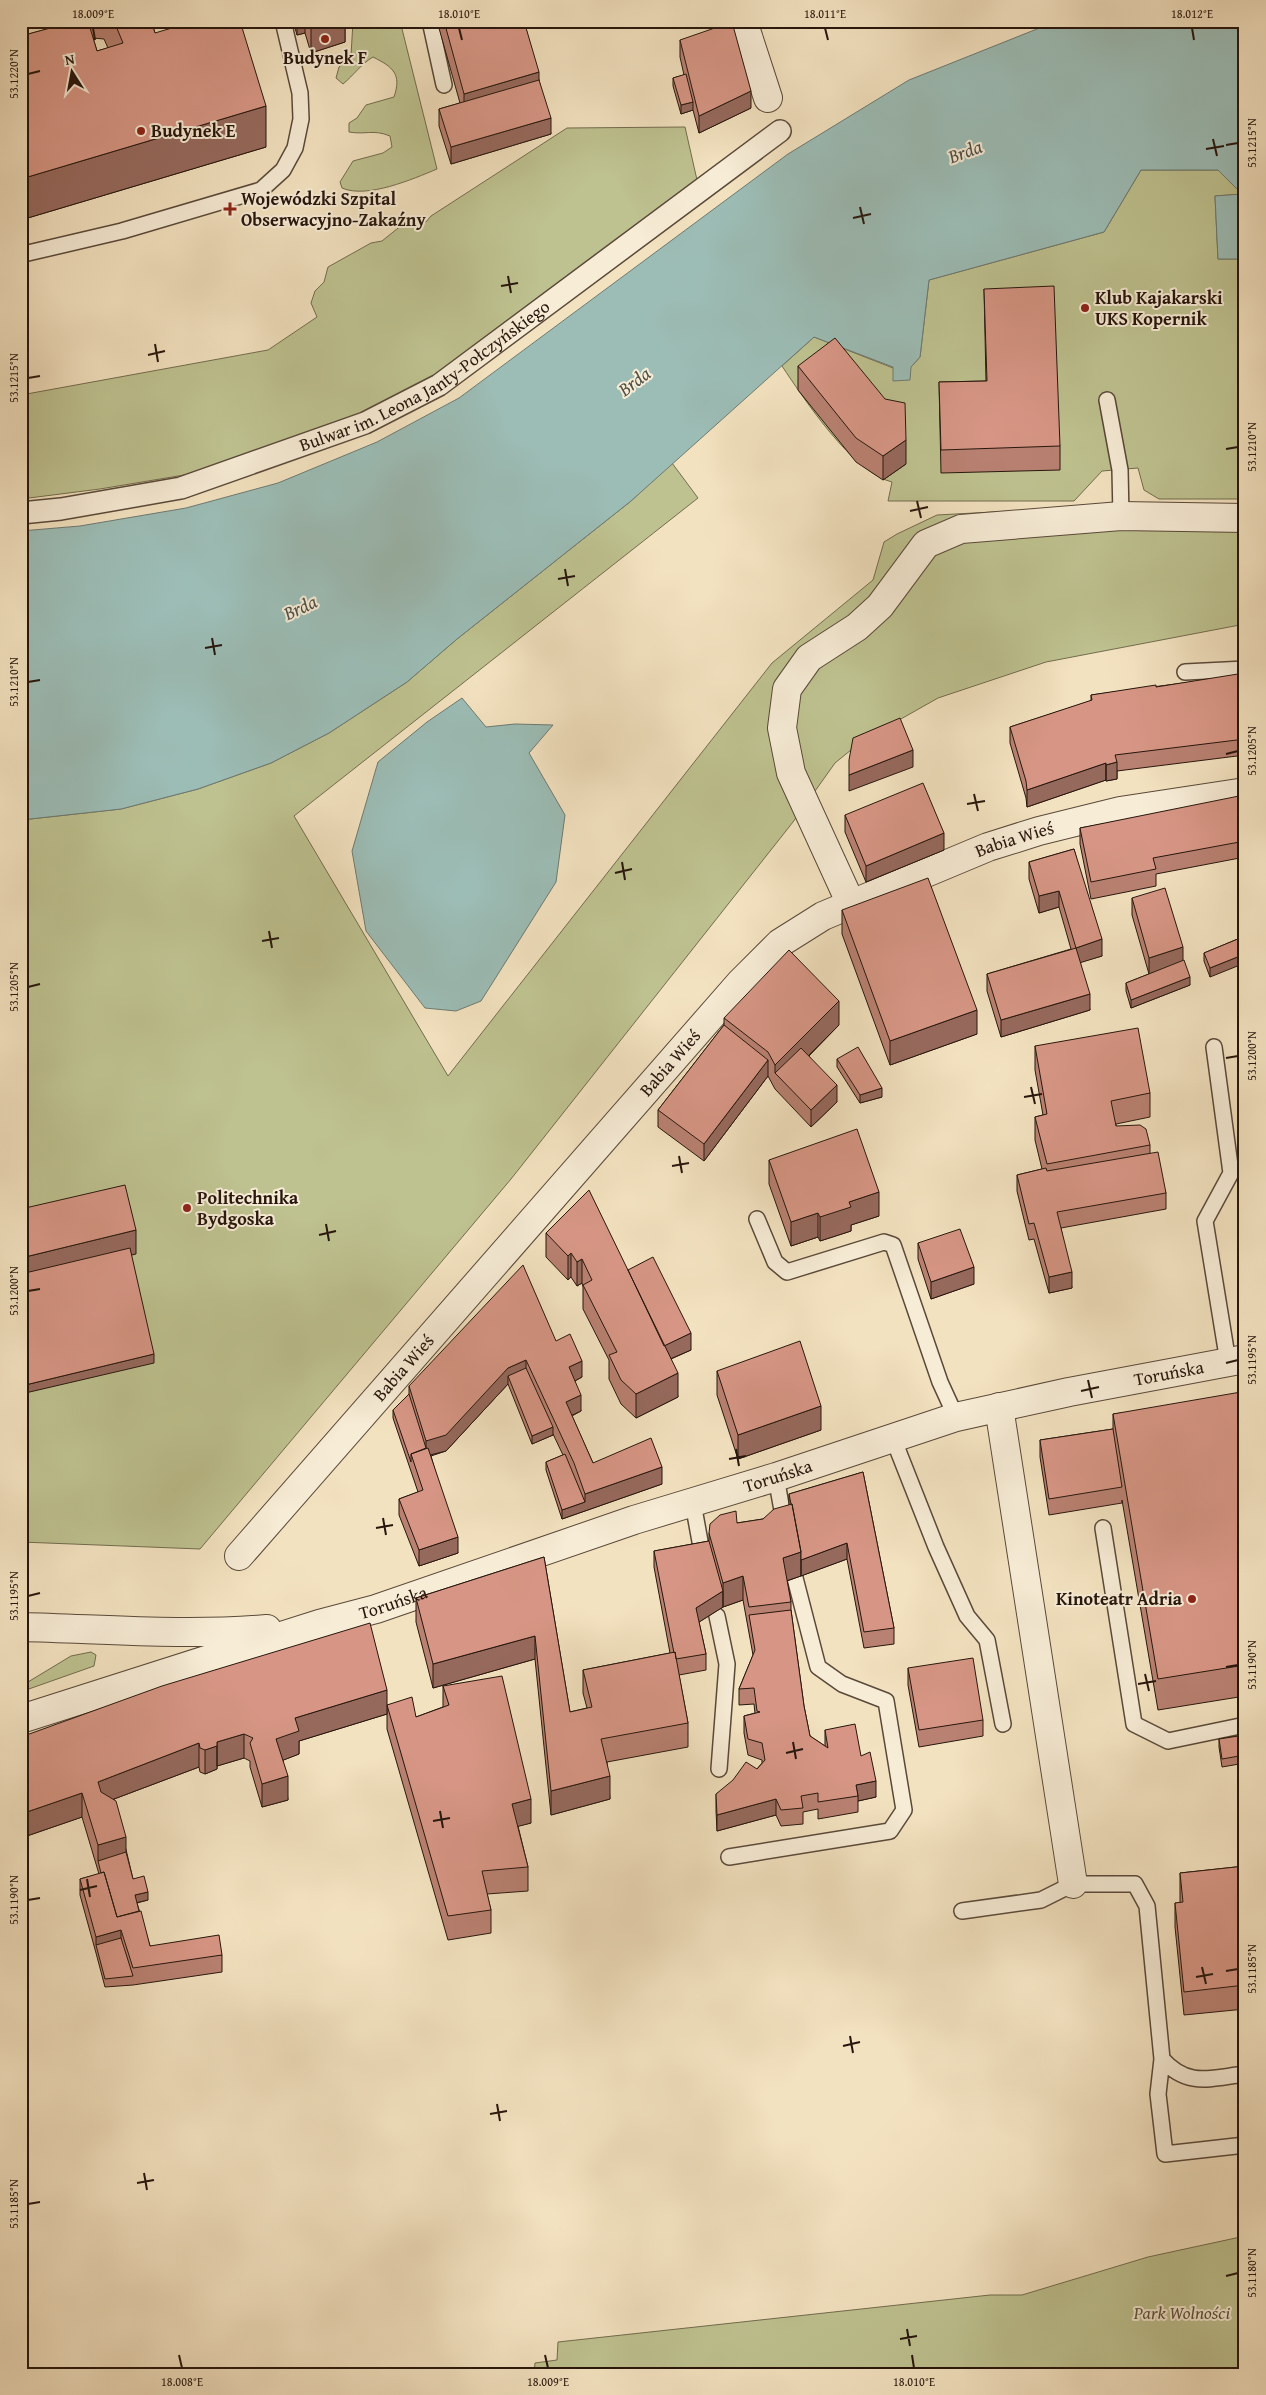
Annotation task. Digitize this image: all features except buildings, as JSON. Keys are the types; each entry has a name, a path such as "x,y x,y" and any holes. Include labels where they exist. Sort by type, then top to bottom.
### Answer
{"street":[{"path":"743,21 768,98"},
{"name":"Bulwar im. Leona Janty-Połczyńskiego","path":"21,513 61,509 181,488 365,423 439,384 780,132"},
{"path":"851,904 791,773 782,728 787,690 809,658 857,627 880,606 926,544 961,529 1122,516 1245,518"},
{"name":"Babia Wieś","path":"239,1556 740,984 780,943 823,916 988,847 1040,831 1120,811 1245,792"},
{"name":"Toruńska","path":"21,1719 319,1624 376,1609 634,1520 776,1477 956,1418 999,1407 1236,1360"},
{"path":"999,1407 1073,1884"},
{"name":"Toruńska","path":"21,1627 160,1633 232,1632 319,1624"}],"lane":[{"path":"54,21 59,60"},
{"path":"21,252 28,253 122,231 261,190 283,170 295,148 301,119 300,93 283,21"},
{"path":"430,21 444,85"},
{"path":"1107,400 1120,470 1122,516"},
{"path":"1185,672 1245,669"},
{"path":"1214,1047 1238,1172 1205,1220 1236,1360"},
{"path":"757,1219 775,1262 787,1272 884,1242 893,1245 940,1382 956,1418"},
{"path":"893,1438 936,1548 967,1616 987,1640 1002,1724"},
{"path":"776,1477 786,1531"},
{"path":"692,1503 702,1558"},
{"path":"1103,1528 1134,1724 1168,1742 1245,1725"},
{"path":"729,1857 890,1831 904,1810 886,1701 842,1684 818,1667 795,1578"},
{"path":"717,1616 727,1664 719,1768"},
{"path":"962,1911 1041,1900 1073,1884 1135,1884 1147,1906 1162,2059 1158,2094 1166,2154 1245,2145"},
{"path":"1162,2059 1172,2071 1192,2080 1245,2074"}],"green space":[{"path":"353,21 400,21 437,169 390,186 364,191 352,191 342,188 340,182 353,161 383,153 392,147 390,136 374,132 349,132 349,123 357,118 366,105 394,97 397,82 391,68 373,57 343,84 336,78 339,67 351,56"},
{"path":"685,127 697,180 430,379 374,408 285,446 214,470 100,489 21,499 21,395 268,350 317,317 311,303 315,291 324,282 328,267 371,243 382,241 408,220 415,219 426,222 431,216 567,128"},
{"name":"Klub Kajakarski UKS Kopernik","path":"1141,170 1218,170 1243,194 1215,196 1218,259 1245,259 1245,499 1159,499 1144,490 1138,468 1102,471 1074,501 888,501 892,482 877,476 861,465 846,450 816,415 782,366 814,337 893,368 911,367 920,357 929,280 1104,232"},
{"path":"672,463 698,498 294,816 448,1076 772,663 873,580 884,542 897,534 937,515 1122,505 1245,519 1245,624 1046,662 938,698 862,741 835,763 793,822 511,1179 200,1549 21,1542 21,820 121,809 198,789 271,763 329,733 407,682 457,639 631,501"},
{"path":"91,1652 96,1655 94,1666 26,1690 22,1689 23,1685 71,1656"},
{"name":"Park Wolności","path":"1245,2236 1245,2374 534,2374 535,2363 557,2360 558,2342 990,2295 1022,2295 1148,2257"}],"water":[{"name":"Brda","path":"1057,21 1245,21 1245,259 1218,259 1215,196 1242,194 1218,170 1141,170 1104,232 929,280 920,357 911,367 910,380 893,381 893,367 814,337 631,501 457,639 407,682 329,733 271,763 198,789 121,809 21,820 21,531 80,526 186,508 278,483 377,442 459,398 788,154 909,80"},
{"path":"462,698 486,727 515,724 553,725 529,753 565,815 556,882 481,1001 456,1011 425,1008 366,931 352,851 378,762 427,722"}],"place":[{"name":"Budynek F","path":"325,39"},
{"name":"Budynek E","path":"141,131"},
{"name":"Wojewódzki Szpital Obserwacyjno-Zakaźny","path":"230,209"},
{"name":"Klub Kajakarski UKS Kopernik","path":"1085,308"},
{"name":"Politechnika Bydgoska","path":"187,1208"},
{"name":"Kinoteatr Adria","path":"1192,1599"}]}
